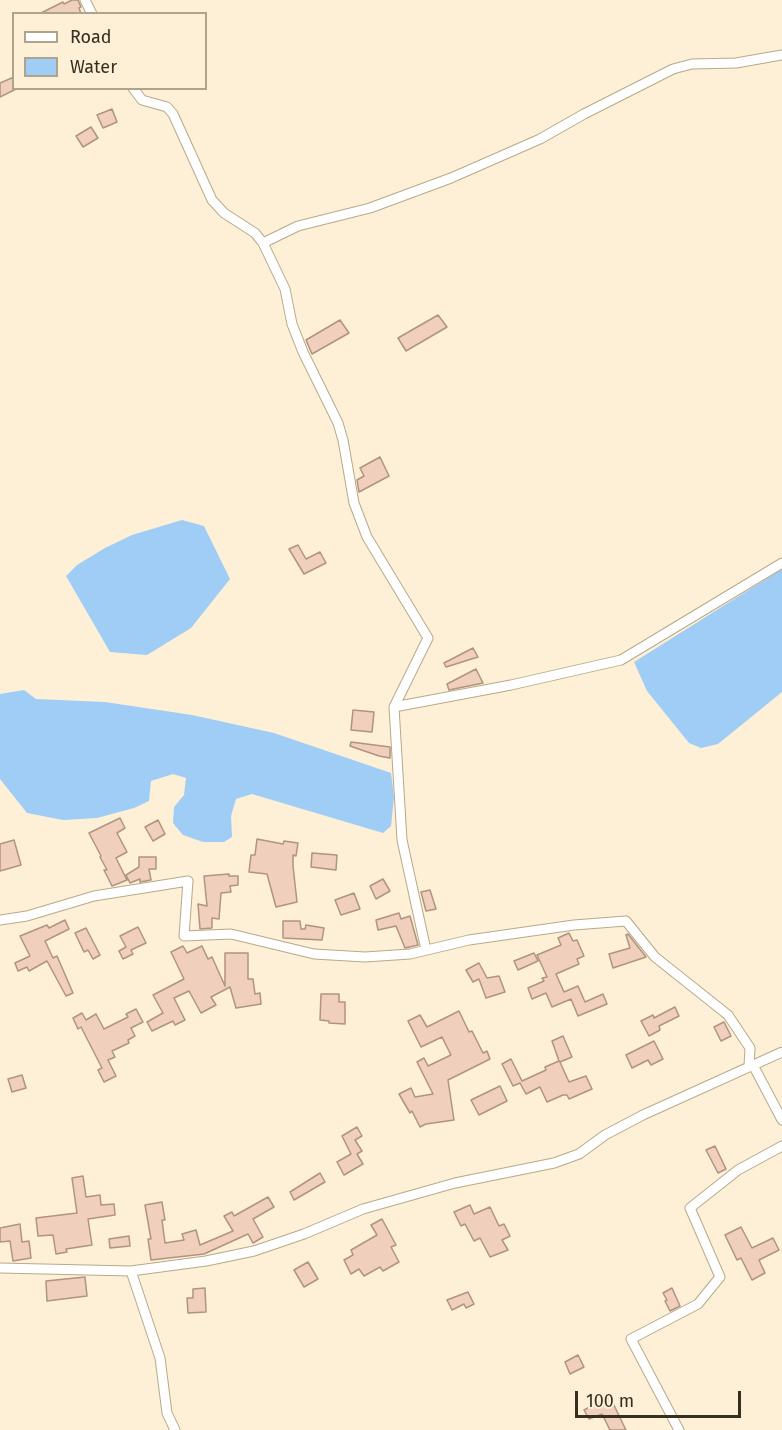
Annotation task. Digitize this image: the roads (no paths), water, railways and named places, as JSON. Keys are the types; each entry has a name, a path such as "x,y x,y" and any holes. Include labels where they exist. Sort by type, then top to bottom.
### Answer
{"street":[{"path":"263,243 298,226 370,208 451,178 540,139 673,69 692,64 736,63 782,55"},
{"path":"134,90 142,100 167,107 173,114 212,200 224,213 255,233 263,243 285,289 292,324 303,351 338,423 354,503 367,537 428,638 394,707 402,840 426,950"},
{"path":"394,707 511,685 621,660 782,563"},
{"path":"0,920 27,916 94,896 188,881 184,936 231,934 314,954 364,957 410,954 469,940 574,925 626,921 655,957 728,1015 750,1048 751,1066 782,1120"},
{"path":"0,1269 130,1271 206,1261 254,1251 304,1234 363,1209 455,1184 554,1163 579,1154 605,1135 644,1115 782,1052"},
{"path":"679,1430 631,1339 698,1304 720,1277 690,1208 738,1170 782,1146"},
{"path":"130,1271 160,1358 167,1413 175,1430"}],"water":[{"path":"182,520 204,526 230,579 191,628 147,655 110,652 66,576 77,565 105,548 132,535"},
{"path":"782,569 782,692 718,744 701,748 689,743 647,691 634,662"},
{"path":"24,690 36,699 105,702 192,715 274,733 391,773 394,797 391,826 383,833 252,794 236,799 231,816 232,837 224,842 203,842 183,835 173,823 174,807 184,795 186,778 173,774 151,781 149,801 134,808 97,818 63,820 27,813 0,779 0,694"}]}
